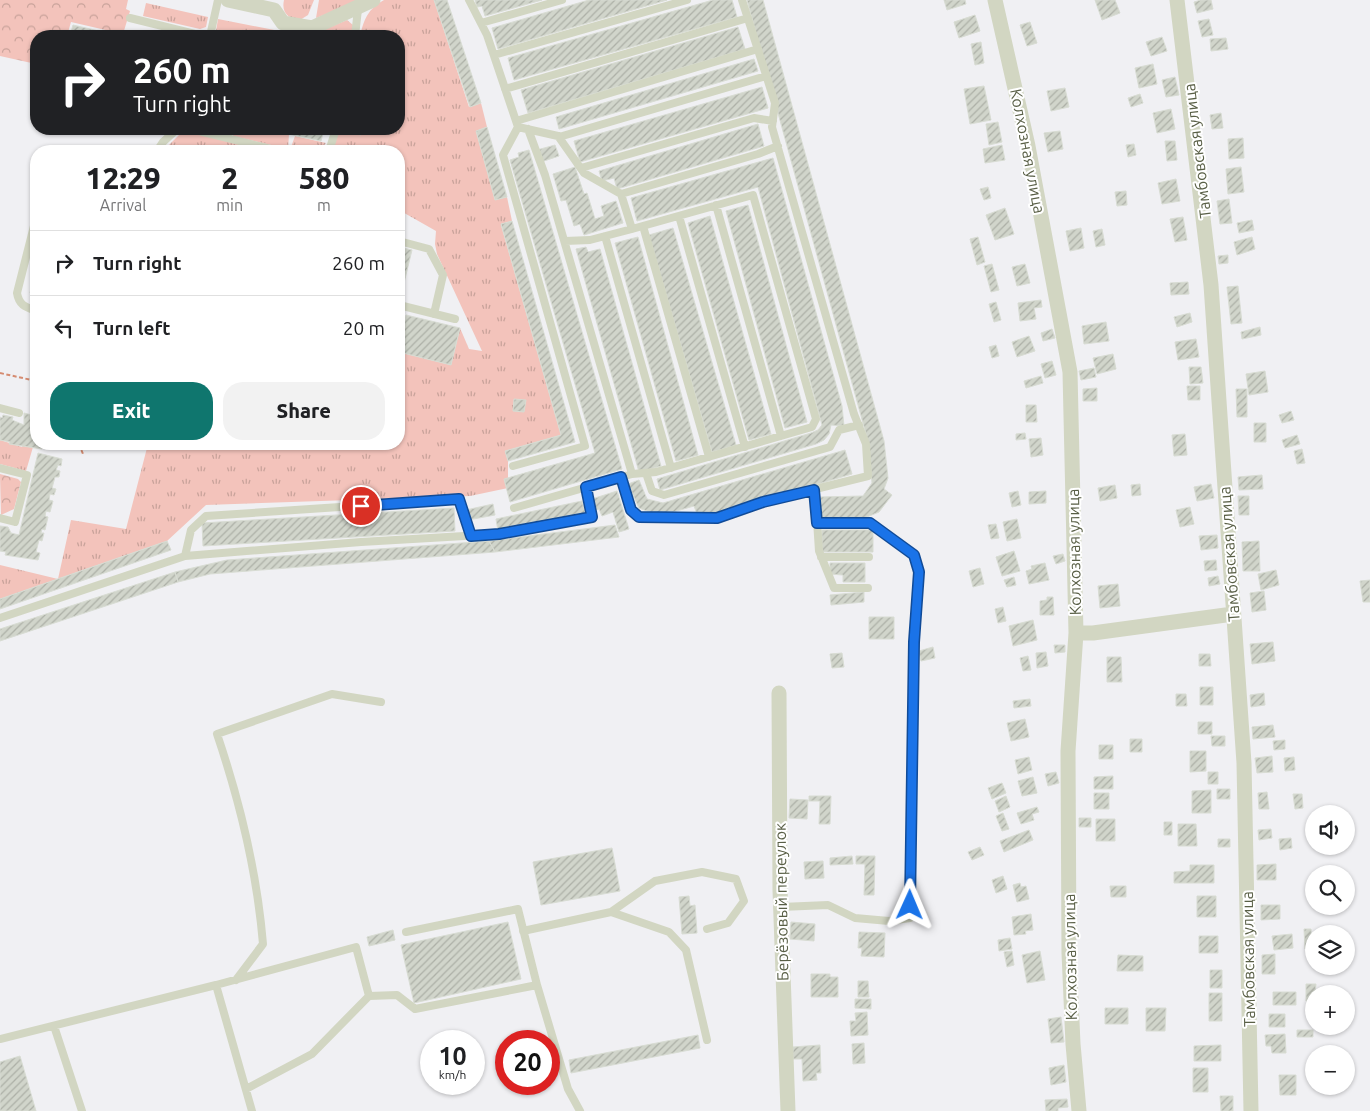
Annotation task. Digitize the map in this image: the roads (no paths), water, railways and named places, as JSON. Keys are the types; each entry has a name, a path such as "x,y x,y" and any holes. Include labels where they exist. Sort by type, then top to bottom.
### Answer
{"street":[{"path":"228,0 274,10 283,23 312,28 358,9 373,0"},
{"name":"Колхозная улица","path":"995,0 1028,146 1070,372 1076,634 1068,751 1068,953 1072,1044 1079,1111"},
{"name":"Тамбовская улица","path":"1177,0 1210,275 1244,764 1251,1111"},
{"path":"1076,634 1234,614"},
{"name":"Берёзовый переулок","path":"779,693 781,907 788,1111"}],"lane":[{"path":"211,30 218,0"},
{"path":"469,0 494,55 517,124 503,155 585,446 513,466"},
{"path":"481,23 562,0"},
{"path":"494,55 688,0"},
{"path":"621,477 631,510 639,517 717,518 763,502 868,476 866,444 858,425 778,146 773,121 775,103 742,0"},
{"path":"356,30 358,9"},
{"path":"130,18 179,30"},
{"path":"505,88 748,18"},
{"path":"517,124 758,50"},
{"path":"517,124 528,129 559,137 766,76"},
{"path":"581,168 754,118 773,121"},
{"path":"528,129 545,175 565,241 632,474"},
{"path":"161,145 171,135"},
{"path":"215,135 255,145"},
{"path":"559,137 584,173 621,194 632,228"},
{"path":"621,194 758,154 778,146"},
{"path":"514,508 632,474 671,468 745,447 812,427 816,419 754,195 590,240 565,241"},
{"path":"716,206 781,436"},
{"path":"679,216 745,447"},
{"path":"642,226 709,457"},
{"path":"605,236 671,468"},
{"path":"30,242 17,293 18,301 24,307 30,308"},
{"path":"405,242 429,248 444,275 434,314"},
{"path":"405,307 455,319"},
{"path":"0,408 19,413"},
{"path":"646,473 652,491 664,495 830,447 839,430 858,425"},
{"path":"0,468 27,475 15,522 0,518"},
{"path":"0,618 185,556 499,534 592,517 586,487"},
{"path":"814,490 821,557 834,588 868,588"},
{"path":"185,556 191,530 206,516 459,499 471,536"},
{"path":"781,907 828,905 855,918 890,921 910,918 914,642 919,572 914,555 870,523 817,523"},
{"path":"821,557 869,557"},
{"path":"236,980 263,944 258,893 233,779 217,734 332,694 381,702"},
{"path":"524,931 611,912 655,881 702,872 736,879 744,901 728,923 707,928"},
{"path":"406,932 518,909 537,985 568,1089 580,1111"},
{"path":"611,912 669,932 686,950 707,1040"},
{"path":"0,1039 236,980 356,946 369,996"},
{"path":"216,985 252,1111"},
{"path":"246,1089 312,1054 369,996 397,995 415,1009 537,985"},
{"path":"54,1026 82,1111"}]}
